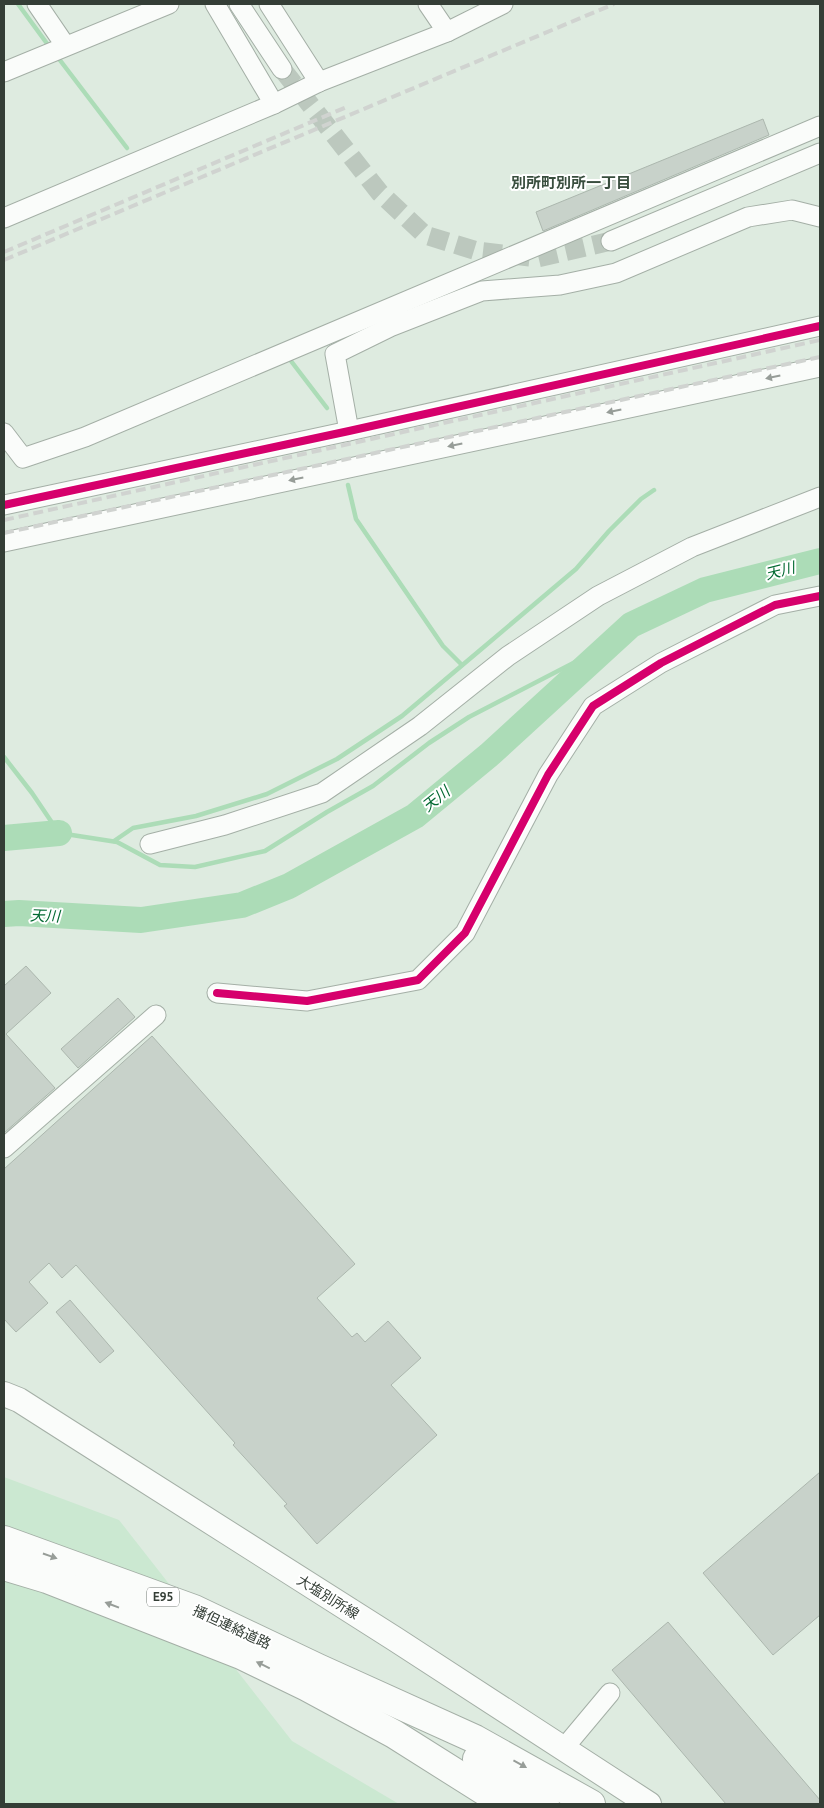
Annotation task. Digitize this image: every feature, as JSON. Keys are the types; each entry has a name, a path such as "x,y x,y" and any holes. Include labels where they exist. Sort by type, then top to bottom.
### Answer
{"highway":[{"name":"播但連絡道路","path":"4,1540 194,1609 312,1677"},
{"name":"播但連絡道路","path":"4,1566 47,1580 241,1655 312,1677"},
{"path":"312,1677 486,1804"},
{"path":"312,1677 474,1739 591,1804"},
{"name":"E95","path":"312,1677 394,1734 506,1804"},
{"name":"E95","path":"312,1677 442,1737 545,1804"}],"main road":[{"name":"大塩別所線","path":"4,1394 19,1400 649,1804"}],"street":[{"path":"36,4 56,49"},
{"path":"4,72 168,4"},
{"path":"215,4 274,104"},
{"path":"239,4 282,69"},
{"path":"269,4 319,82"},
{"path":"428,4 447,32"},
{"path":"4,218 274,104 319,82 447,32 503,4"},
{"path":"4,433 23,458 85,437 820,126"},
{"path":"611,241 820,153"},
{"path":"349,431 335,354 390,327 482,291 560,286 616,273 748,217 792,210 820,217"},
{"path":"4,505 349,431 820,326"},
{"path":"4,542 820,367"},
{"path":"150,844 225,825 322,793 420,726 508,656 598,596 692,547 820,497"},
{"path":"217,992 307,1001 418,980 465,933 548,775 593,706 661,663 775,605 820,596"},
{"path":"4,1148 156,1015"},
{"path":"564,1748 610,1694"}],"green space":[{"path":"4,1477 119,1520 292,1741 399,1804 4,1804"}],"building":[{"path":"763,119 769,135 543,231 536,212"},
{"path":"26,966 51,993 6,1034 55,1088 4,1133 4,986"},
{"path":"118,998 135,1017 78,1068 61,1049"},
{"path":"152,1036 355,1264 317,1298 352,1337 357,1333 365,1342 388,1321 421,1358 391,1385 437,1435 317,1544 284,1506 287,1504 233,1445 235,1443 76,1265 62,1278 49,1263 29,1282 48,1303 16,1332 4,1319 4,1169"},
{"path":"70,1300 114,1351 100,1363 56,1312"},
{"path":"820,1472 820,1615 773,1655 703,1573"},
{"path":"668,1622 820,1800 820,1804 726,1804 612,1670"}],"waterway":[{"path":"18,4 51,49"},
{"path":"56,55 127,148"},
{"path":"291,361 327,408"},
{"path":"348,485 356,519 443,646 462,665"},
{"path":"114,841 133,828 196,816 267,794 337,759 402,716 576,569 609,531 641,499 654,490"},
{"name":"天川","path":"4,914 19,913 141,920 242,905 289,886 415,816 489,755 631,625 705,590 820,561"},
{"path":"4,757 32,793 59,833 117,842 160,865 195,867 265,851 373,786 429,743 469,717 614,642"},
{"path":"4,838 59,833"}],"tunnel":[{"path":"282,69 380,193 425,235 477,251 538,258 611,241"}],"railway":[{"path":"4,260 614,4"},
{"path":"4,252 349,106"},
{"path":"4,520 820,340"},
{"path":"4,533 820,357"}],"cycle path":[{"path":"4,505 349,431 820,326"},
{"path":"217,993 307,1001 418,980 465,933 548,775 593,706 661,663 775,605 820,596"}],"district":[{"name":"別所町別所一丁目","path":"571,183"}]}
